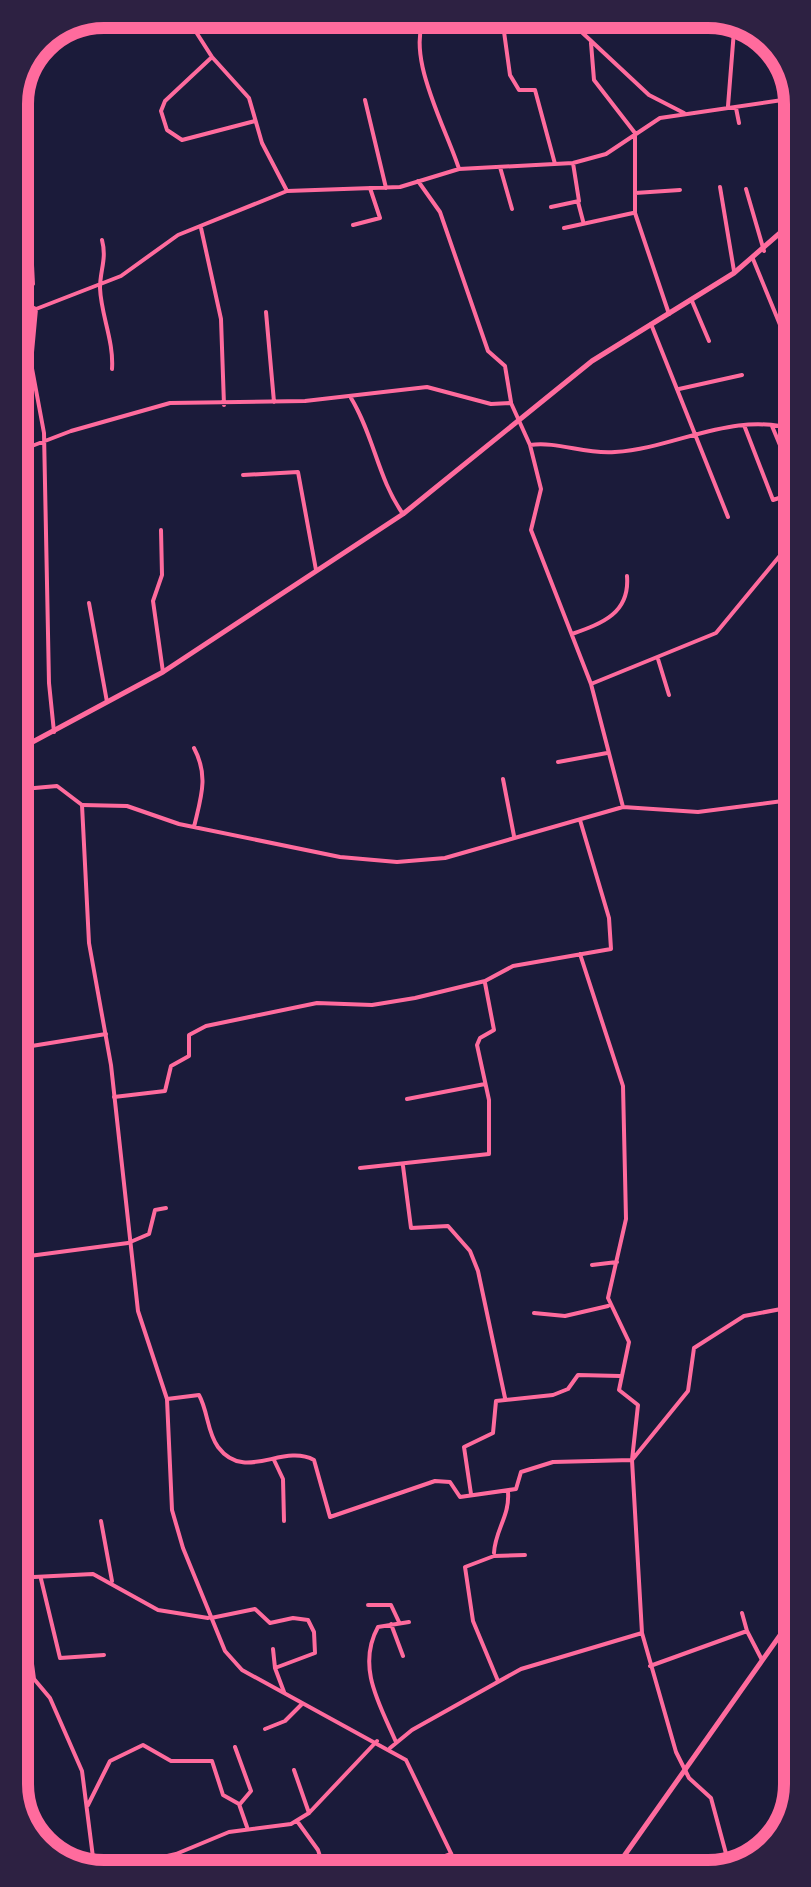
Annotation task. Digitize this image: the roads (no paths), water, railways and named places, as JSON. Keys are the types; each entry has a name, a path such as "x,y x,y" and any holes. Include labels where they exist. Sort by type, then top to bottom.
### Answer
{"main road":[{"path":"28,745 163,672 403,514 592,360 734,273 784,231"},
{"path":"621,1860 682,1768 784,1629"}],"street":[{"path":"193,28 212,57 241,87 274,170 287,190"},
{"path":"422,28 420,66 460,169"},
{"path":"503,28 510,75 518,90 535,90 555,164"},
{"path":"577,28 648,95 684,112"},
{"path":"728,106 734,33"},
{"path":"591,42 594,80 635,133 635,213 669,314"},
{"path":"212,57 165,100 161,111 167,130 182,140 256,121"},
{"path":"28,99 43,58"},
{"path":"365,100 386,188"},
{"path":"28,305 36,309 100,285 130,270 159,245 287,190 386,188 460,169 573,163 606,154 660,118 784,100"},
{"path":"736,106 740,123"},
{"path":"573,163 584,224"},
{"path":"500,166 512,209"},
{"path":"418,181 440,212 488,350 505,366 511,403 530,445 542,494 531,530 590,684 623,807"},
{"path":"353,225 380,218 370,187"},
{"path":"720,187 734,273"},
{"path":"28,188 33,284 28,287"},
{"path":"746,189 764,251"},
{"path":"635,193 680,190"},
{"path":"551,207 578,202"},
{"path":"564,228 635,213"},
{"path":"200,226 212,261 221,319 224,405"},
{"path":"102,240 106,263 100,285 114,347 112,369"},
{"path":"753,259 784,336"},
{"path":"692,300 709,340"},
{"path":"36,309 32,384 44,440 49,683 54,732"},
{"path":"266,312 274,402"},
{"path":"652,324 728,517"},
{"path":"678,390 742,375"},
{"path":"28,447 170,403 224,405 352,398 427,387 492,404 511,403"},
{"path":"352,398 373,438 390,496 403,514"},
{"path":"530,445 608,453 641,450 697,431 744,425 784,427"},
{"path":"744,425 773,500 784,495"},
{"path":"772,425 784,456"},
{"path":"243,476 298,472 316,572"},
{"path":"161,530 162,575 153,601 163,672"},
{"path":"590,684 719,630 784,552"},
{"path":"570,634 612,617 626,601 627,576"},
{"path":"89,604 108,704"},
{"path":"658,658 669,695"},
{"path":"194,748 204,768 194,827"},
{"path":"558,762 608,752"},
{"path":"503,779 514,836"},
{"path":"28,789 57,786 82,805 127,806 194,827 340,857 397,862 445,858 623,807 698,812 784,801"},
{"path":"82,805 86,924 106,1034 138,1311 167,1399 172,1510 211,1618 236,1666 390,1748 412,1768 453,1860"},
{"path":"114,1096 165,1091 172,1066 188,1056 189,1035 206,1026 317,1004 372,1005 416,998 485,981 513,966 604,952 613,942 580,818"},
{"path":"580,954 623,1086 626,1219 609,1284 610,1306 629,1342 619,1390 637,1402 632,1460 642,1633 682,1768 711,1798 727,1857"},
{"path":"360,1168 489,1154 485,1084 477,1040 494,1030 485,981"},
{"path":"27,1047 106,1034"},
{"path":"407,1099 485,1084"},
{"path":"403,1166 411,1228 448,1226 476,1264 505,1398"},
{"path":"27,1256 128,1243 148,1234 155,1210 166,1208"},
{"path":"592,1265 618,1261"},
{"path":"534,1313 565,1316 610,1306"},
{"path":"167,1399 199,1395 212,1437 226,1455 245,1463 295,1454 314,1460 330,1517 434,1480 450,1482 458,1497 508,1492 516,1490 521,1472 536,1465 632,1460 688,1391 694,1348 744,1316 784,1308"},
{"path":"472,1496 465,1444 493,1433 497,1421 494,1403 505,1398 527,1400 554,1395 568,1388 578,1375 620,1376"},
{"path":"274,1460 283,1479 284,1521"},
{"path":"494,1556 496,1539 508,1514 508,1492"},
{"path":"101,1521 112,1580"},
{"path":"498,1680 472,1620 465,1567 494,1556 525,1555"},
{"path":"27,1578 80,1572 112,1580 158,1610 211,1618 254,1608 266,1622 308,1620 314,1632 315,1654 274,1668"},
{"path":"41,1579 60,1658 104,1655"},
{"path":"368,1605 392,1605 399,1622"},
{"path":"742,1612 762,1660"},
{"path":"396,1742 368,1674 372,1639 378,1627 409,1622"},
{"path":"391,1624 403,1656"},
{"path":"650,1666 747,1631"},
{"path":"390,1748 498,1680 540,1660 642,1633"},
{"path":"27,1641 34,1679 50,1698 80,1766 91,1858"},
{"path":"273,1649 274,1668 286,1695"},
{"path":"266,1729 285,1722 303,1703"},
{"path":"154,1859 229,1832 278,1829 297,1821 377,1741"},
{"path":"86,1809 110,1760 143,1744 170,1761 212,1761 223,1795 239,1804 247,1830"},
{"path":"234,1747 251,1791 239,1804"},
{"path":"294,1770 309,1813"},
{"path":"297,1821 321,1859"},
{"path":"435,1860 450,1854"}]}
